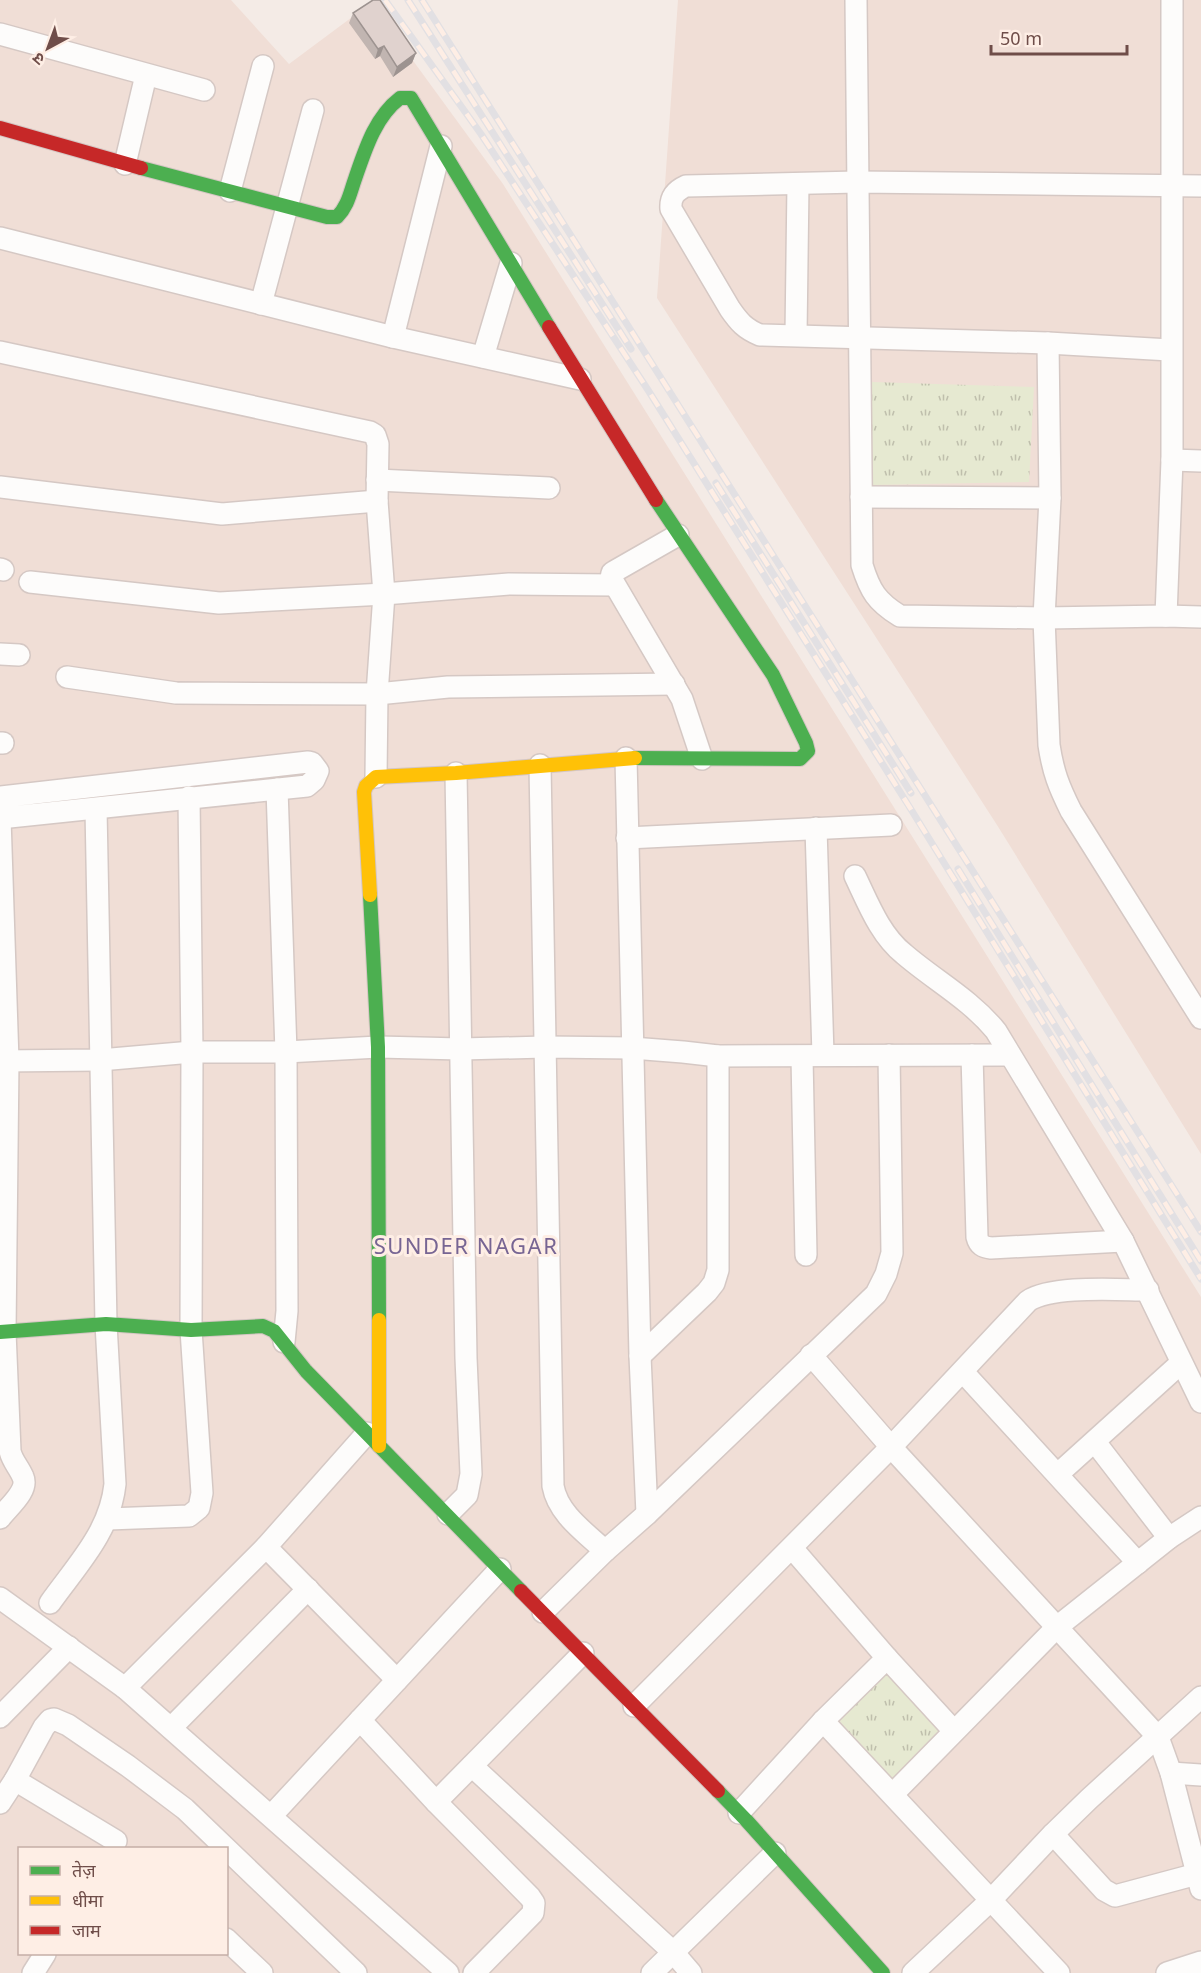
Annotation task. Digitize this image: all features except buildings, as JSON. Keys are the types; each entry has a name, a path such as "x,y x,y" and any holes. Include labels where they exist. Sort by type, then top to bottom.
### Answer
{"street":[{"path":"856,0 862,565 868,585 878,600 900,616 1201,617"},
{"path":"1166,616 1172,460 1170,350 1172,0"},
{"path":"0,34 204,90"},
{"path":"230,191 263,66"},
{"path":"125,164 146,75"},
{"path":"0,128 125,164 327,217 337,217 345,209 374,129 382,115 399,98 404,96 411,98 580,379 678,535 773,675 806,744 807,752 800,759 626,758 456,773 376,777 366,786 363,792 378,1047 373,1440 125,1688"},
{"path":"261,303 313,110"},
{"path":"393,337 441,146"},
{"path":"1170,350 860,336 760,335 748,330 740,323 671,209 671,201 675,193 686,186 857,182 1201,186"},
{"path":"796,335 798,184"},
{"path":"0,238 393,337 580,379"},
{"path":"483,357 511,263"},
{"path":"1048,343 1050,498 1044,618 1049,745 1058,784 1071,811 1198,1007"},
{"path":"0,352 370,432 377,439 377,490 384,594 377,693 376,777"},
{"path":"1172,460 1201,461"},
{"path":"0,487 222,514 377,490 549,488"},
{"path":"861,497 1050,498"},
{"path":"678,535 612,573 611,578 682,699 702,759"},
{"path":"30,582 219,603 384,594 509,584 614,585"},
{"path":"67,677 176,693 377,693 448,687 674,684"},
{"path":"626,758 640,1356 647,1514"},
{"path":"0,796 308,762 318,771 316,778 307,786 0,818 4,1061 3,1332 10,1450 12,1460 23,1477 24,1485 0,1518"},
{"path":"540,765 553,1486 555,1498 561,1508 605,1551"},
{"path":"448,1514 467,1495 471,1474 466,1359 456,773"},
{"path":"277,789 286,1053 287,1311 284,1342"},
{"path":"108,1519 189,1516 201,1504 191,1330 192,1052 189,798"},
{"path":"50,1603 108,1519 115,1484 106,1324 96,809"},
{"path":"627,838 891,825"},
{"path":"816,828 823,1055"},
{"path":"855,876 874,915 887,936 902,953 960,996 985,1017 996,1031 1123,1241 1201,1402"},
{"path":"4,1061 100,1060 192,1052 286,1053 378,1047 632,1048 718,1056 1010,1055"},
{"path":"543,1612 876,1294 890,1263 892,1230 889,1055"},
{"path":"972,1055 976,1237 978,1242 985,1248 991,1248 1123,1241"},
{"path":"640,1356 707,1292 718,1270 720,1234 718,1056"},
{"path":"802,1057 806,1255"},
{"path":"634,1706 891,1447 1029,1301 1040,1294 1068,1291 1148,1290"},
{"path":"3,1332 106,1324 191,1330 263,1326 274,1331 301,1366 739,1813 883,1973"},
{"path":"811,1355 891,1447 1158,1737 1171,1773 1199,1881 1114,1896 1104,1890 1053,1834"},
{"path":"1058,1474 1181,1363"},
{"path":"963,1372 1138,1563"},
{"path":"1095,1442 1169,1538"},
{"path":"893,1794 1057,1627 1169,1538 1201,1517"},
{"path":"266,1546 397,1680"},
{"path":"792,1548 954,1731"},
{"path":"272,1815 500,1569"},
{"path":"171,1728 308,1589"},
{"path":"2,1602 125,1688 272,1815 448,1973"},
{"path":"0,1717 69,1647"},
{"path":"436,1802 583,1653"},
{"path":"739,1813 823,1721 887,1658"},
{"path":"913,1973 991,1900 1053,1834 1201,1698"},
{"path":"0,1803 44,1727 54,1719 68,1725 186,1809 225,1847"},
{"path":"360,1720 534,1903 533,1913 474,1973"},
{"path":"823,1721 1059,1973"},
{"path":"472,1766 673,1952 692,1973"},
{"path":"1171,1773 1201,1775"},
{"path":"15,1780 117,1846"},
{"path":"228,1850 356,1973"},
{"path":"652,1973 775,1853"},
{"path":"228,1941 262,1973"},
{"path":"33,1973 44,1955"},
{"path":"1167,1973 1201,1962"}],"shaded area":[{"path":"0,0 231,0 289,64 371,3 503,184 1201,1297 1201,1973 0,1973"},
{"path":"678,0 1201,0 1201,1154 997,825 657,298"}],"green space":[{"path":"872,382 1034,387 1029,482 871,485"},
{"path":"884,1665 945,1731 888,1784 829,1720"}],"railway":[{"path":"385,0 481,134 648,390 1201,1279"},
{"path":"408,0 631,349"},
{"path":"422,0 1201,1232"},
{"path":"716,483 911,793"},
{"path":"958,869 1201,1261"}],"traffic: fast":[{"path":"141,168 327,217 337,217 346,204 377,124 400,98 411,98 549,327"},
{"path":"635,758 800,759 808,751 773,675 656,500"},
{"path":"370,895 378,1047 379,1320"},
{"path":"0,1332 106,1324 191,1330 263,1326 274,1331 306,1371 521,1591"},
{"path":"718,1791 883,1973"}],"traffic: slow":[{"path":"370,895 364,792 366,786 376,777 456,773 635,758"},
{"path":"379,1320 379,1446"}],"traffic: jam":[{"path":"0,128 141,168"},
{"path":"549,327 656,500"},
{"path":"521,1591 718,1791"}],"district":[{"name":"SUNDER NAGAR","path":"466,1246"}]}
